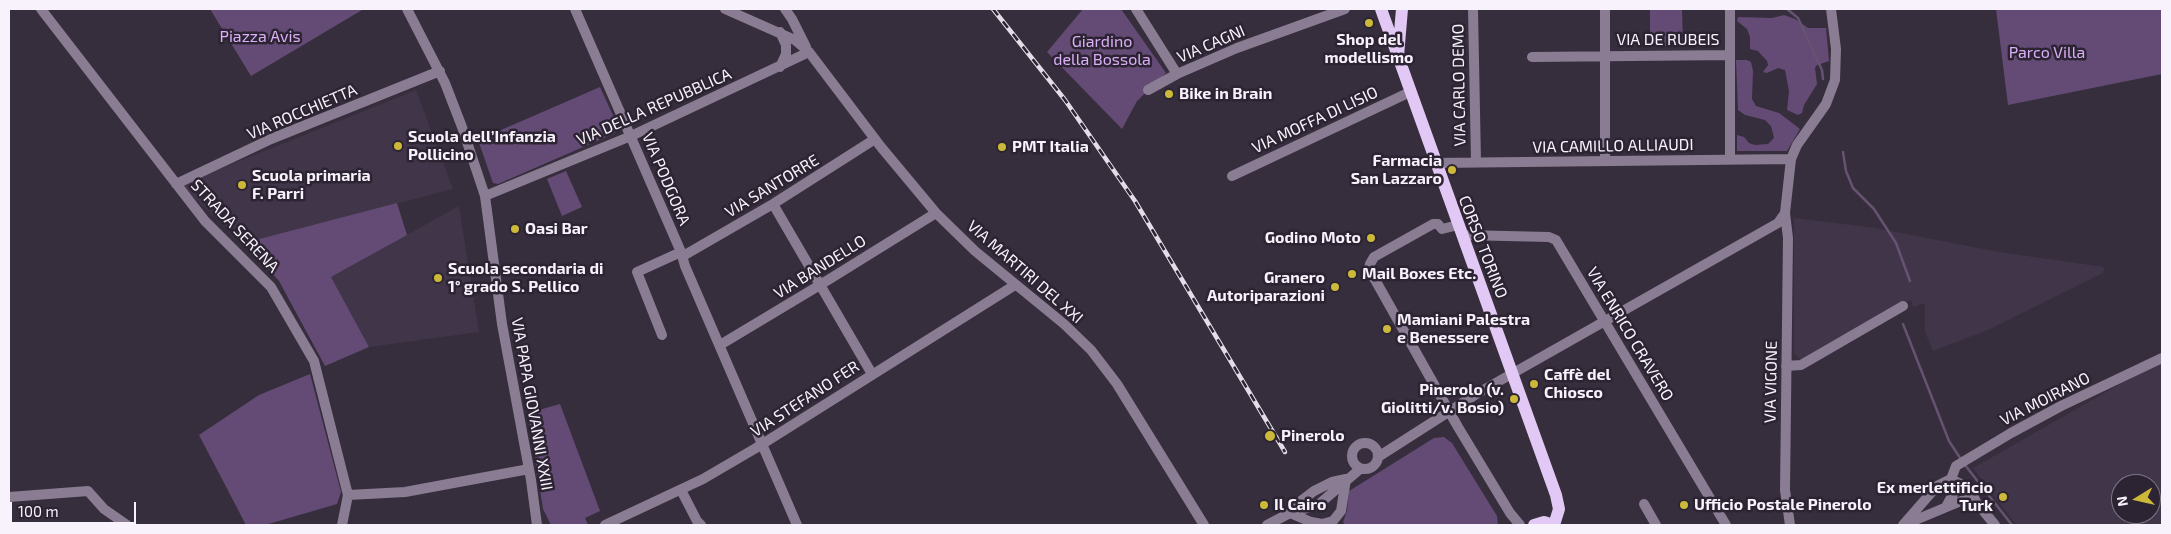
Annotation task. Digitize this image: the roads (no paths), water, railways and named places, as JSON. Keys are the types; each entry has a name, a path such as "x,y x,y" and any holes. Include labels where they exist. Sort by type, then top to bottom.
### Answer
{"main road":[{"name":"CORSO TORINO","path":"1381,9 1556,495 1559,509 1553,525"},
{"path":"1398,57 1402,10"},
{"path":"1534,525 1544,522 1553,525"}],"street":[{"name":"STRADA SERENA","path":"40,9 205,221 271,287 314,361 348,495"},
{"name":"VIA PAPA GIOVANNI XXIII","path":"407,9 440,71 462,126 485,196 502,324 529,469 537,524"},
{"name":"VIA PODGORA","path":"575,9 797,525"},
{"name":"VIA MARTIRI DEL XXI","path":"725,9 780,32 795,40 809,52"},
{"name":"VIA MARTIRI DEL XXI","path":"785,9 809,52 875,139 936,212 974,251 1064,324 1091,350 1117,384 1204,525"},
{"path":"1136,9 1177,74"},
{"name":"VIA CAGNI","path":"1148,90 1177,74 1237,48 1345,9"},
{"name":"VIA CARLO DEMO","path":"1473,9 1476,162"},
{"path":"1605,9 1605,161"},
{"path":"1730,9 1730,55"},
{"name":"VIA VIGONE","path":"1790,525 1785,490 1788,238 1785,213 1791,159 1797,145 1826,104 1835,80 1836,49 1831,9"},
{"path":"780,32 786,45 786,54 780,67"},
{"name":"VIA DELLA REPUBBLICA","path":"485,196 631,136 809,52"},
{"name":"VIA DE RUBEIS","path":"1532,57 1730,55 1730,160"},
{"name":"VIA ROCCHIETTA","path":"176,184 271,140 440,71"},
{"name":"VIA MOFFA DI LISIO","path":"1232,176 1410,92"},
{"name":"VIA SANTORRE","path":"682,254 773,204 875,139"},
{"name":"VIA CAMILLO ALLIAUDI","path":"1435,163 1791,159"},
{"path":"773,204 872,374"},
{"name":"VIA BANDELLO","path":"720,345 936,212"},
{"path":"1267,525 1290,513 1318,505 1346,479 1360,469 1372,468 1378,457 1450,411 1778,223 1785,213"},
{"path":"1778,223 1788,238"},
{"path":"1460,230 1442,229 1438,224 1433,224 1374,257 1370,264 1372,275 1510,513 1520,525"},
{"name":"VIA ENRICO CRAVERO","path":"1460,230 1553,238 1606,322 1726,525"},
{"name":"VIA PODGORA","path":"662,335 637,272 682,254"},
{"name":"VIA STEFANO FER","path":"605,525 680,490 762,444 1015,285"},
{"path":"1786,366 1801,365 1903,306"},
{"name":"VIA MOIRANO","path":"1946,506 1955,481 1956,466 1966,459 2061,406 2162,358"},
{"path":"1360,469 1356,467 1352,459 1353,450 1356,446 1363,443 1369,444 1376,449 1378,457"},
{"path":"342,525 348,495 405,492 529,469"},
{"path":"1290,513 1311,522 1335,523 1341,511 1346,479"},
{"path":"1903,525 1937,486 1955,481 1975,499 1995,525"},
{"path":"680,490 699,523"},
{"path":"9,497 88,491 104,509 127,525"},
{"path":"1903,525 1946,506 1975,499"},
{"path":"1644,504 1656,525"}],"waterway":[{"path":"1787,9 1798,18 1822,70 1823,79"},
{"path":"1843,152 1846,171 1853,188 1874,209 1896,243 1910,281"},
{"path":"1903,324 1949,441 1962,461"},
{"path":"1965,465 2012,525"}],"railway":[{"path":"993,9 1065,100 1135,201 1285,452"}],"place":[{"name":"Shop del modellismo","path":"1369,23"},
{"name":"Bike in Brain","path":"1169,94"},
{"name":"Scuola dell’Infanzia Pollicino","path":"398,146"},
{"name":"PMT Italia","path":"1002,147"},
{"name":"Farmacia San Lazzaro","path":"1452,170"},
{"name":"Scuola primaria F. Parri","path":"242,185"},
{"name":"Oasi Bar","path":"515,229"},
{"name":"Godino Moto","path":"1371,238"},
{"name":"Mail Boxes Etc.","path":"1352,274"},
{"name":"Scuola secondaria di 1° grado S. Pellico","path":"438,278"},
{"name":"Granero Autoriparazioni","path":"1335,287"},
{"name":"Mamiani Palestra e Benessere","path":"1387,329"},
{"name":"Caffè del Chiosco","path":"1534,384"},
{"name":"Pinerolo (v. Giolitti/v. Bosio)","path":"1514,399"},
{"name":"Pinerolo","path":"1270,436"},
{"name":"Ex merlettificio Turk","path":"2003,497"},
{"name":"Il Cairo","path":"1264,505"},
{"name":"Ufficio Postale Pinerolo","path":"1684,505"}],"park label":[{"name":"Piazza Avis","path":"260,37"},
{"name":"Giardino della Bossola","path":"1102,51"},
{"name":"Parco Villa","path":"2047,53"}]}
